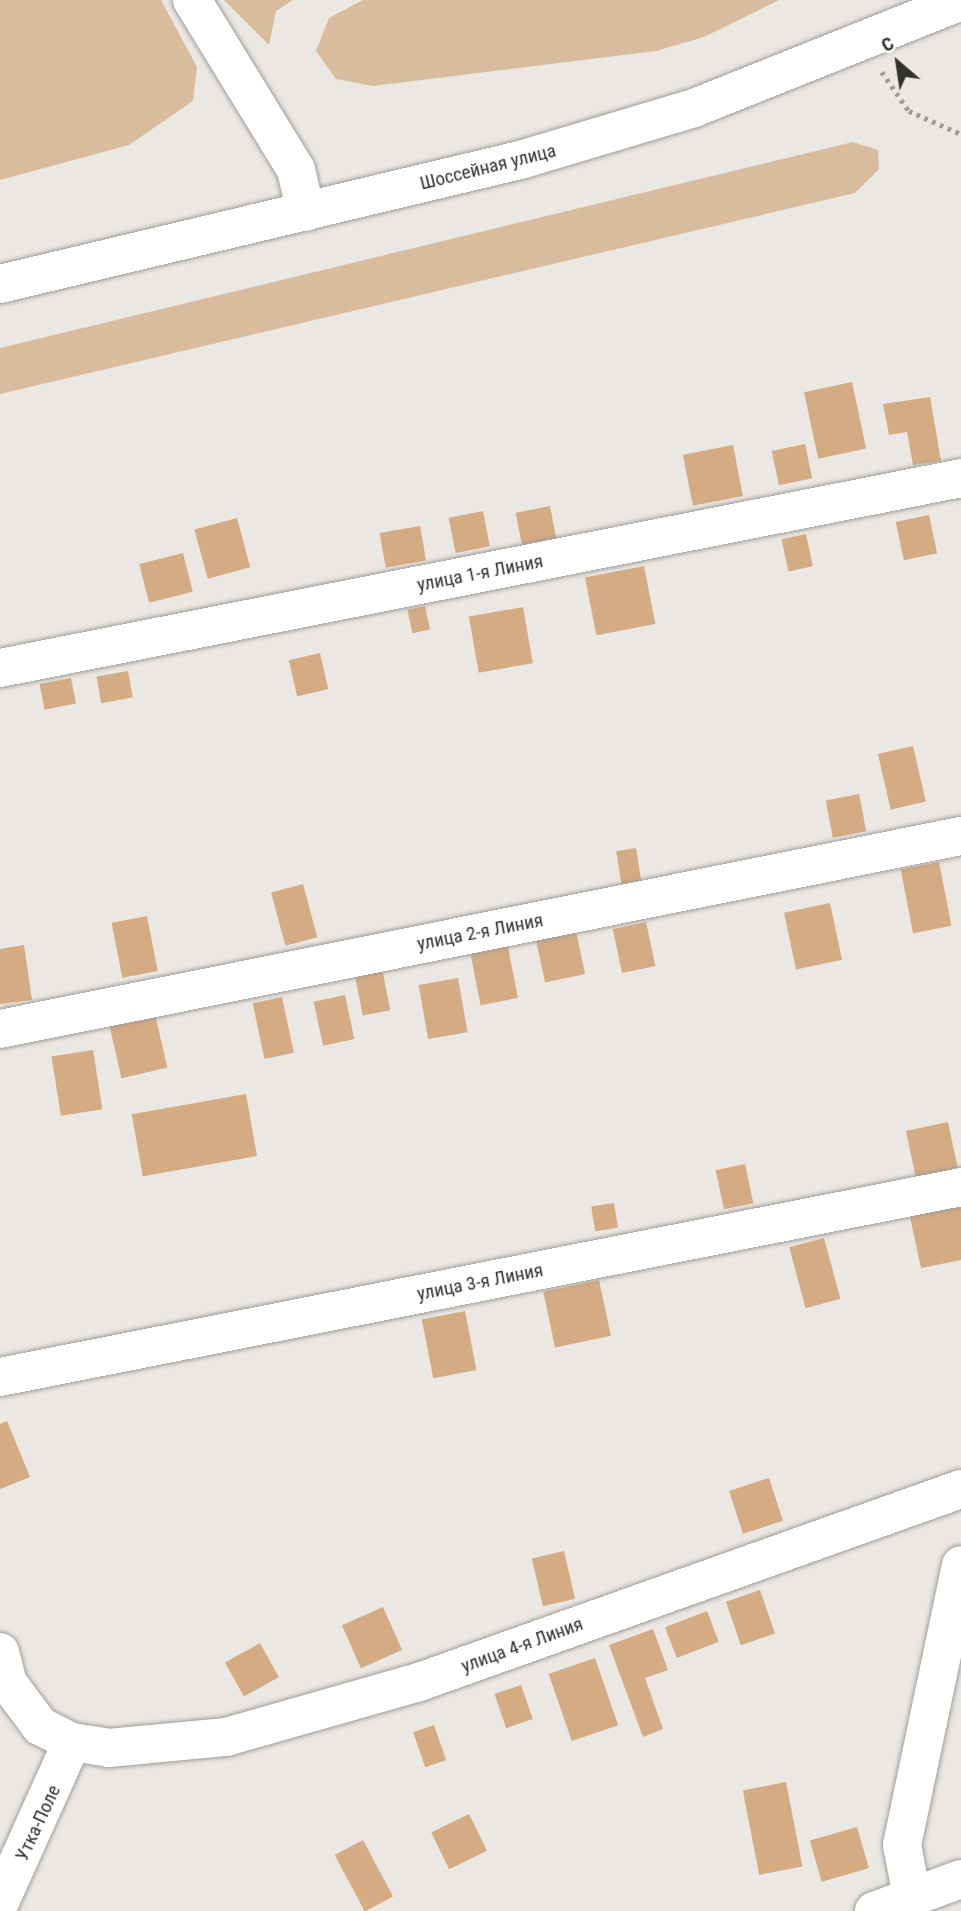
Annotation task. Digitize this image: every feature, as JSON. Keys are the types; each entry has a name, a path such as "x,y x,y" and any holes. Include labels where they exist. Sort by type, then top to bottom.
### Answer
{"street":[{"path":"192,0 296,170 306,212"},
{"name":"Шоссейная улица","path":"0,284 520,160 694,108 863,45 961,1"},
{"name":"улица 1-я Линия","path":"0,668 961,478"},
{"name":"улица 2-я Линия","path":"0,1029 961,836"},
{"name":"улица 3-я Линия","path":"0,1377 961,1187"},
{"name":"улица 4-я Линия","path":"0,1653 8,1683 40,1726 72,1742 110,1748 239,1733 422,1681 961,1489"},
{"path":"912,1897 902,1845 961,1565"},
{"name":"Утка-Поле","path":"0,1902 72,1742"},
{"path":"874,1911 961,1879"}],"path":[{"path":"863,45 909,111 961,134"}],"shaded area":[{"path":"0,0 161,0 197,67 193,101 129,145 0,180"},
{"path":"224,0 293,0 276,11 269,45"},
{"path":"363,0 779,0 704,37 656,51 373,86 336,79 316,51 329,18"},
{"path":"853,142 878,150 879,169 855,193 0,394 0,348"}],"building":[{"path":"852,382 866,449 818,459 804,392"},
{"path":"930,397 941,461 913,465 907,432 889,435 883,404"},
{"path":"805,444 812,478 779,485 772,451"},
{"path":"733,445 743,496 693,506 683,455"},
{"path":"550,506 556,538 522,545 516,513"},
{"path":"483,511 490,546 456,553 449,518"},
{"path":"929,515 937,553 904,560 896,522"},
{"path":"237,518 250,567 208,579 194,529"},
{"path":"420,526 426,560 386,568 380,533"},
{"path":"806,534 813,566 788,571 782,539"},
{"path":"183,553 193,592 149,603 139,564"},
{"path":"644,566 655,624 596,635 585,577"},
{"path":"425,606 430,629 412,633 407,610"},
{"path":"523,607 533,663 479,673 469,617"},
{"path":"320,653 328,689 297,696 289,660"},
{"path":"128,671 133,698 101,703 96,677"},
{"path":"71,678 76,704 45,710 40,684"},
{"path":"913,746 926,802 891,810 878,754"},
{"path":"859,794 866,831 833,838 826,800"},
{"path":"636,848 641,881 621,884 616,851"},
{"path":"939,862 951,926 913,933 901,869"},
{"path":"303,884 317,937 285,946 271,893"},
{"path":"830,903 842,960 796,970 784,913"},
{"path":"147,916 158,971 122,978 112,923"},
{"path":"646,922 655,966 622,973 613,929"},
{"path":"576,931 585,974 545,983 536,940"},
{"path":"507,942 518,998 481,1005 470,949"},
{"path":"24,945 32,1000 0,1004 0,949"},
{"path":"382,968 390,1010 363,1016 355,973"},
{"path":"458,978 468,1032 428,1039 419,985"},
{"path":"345,995 354,1039 323,1046 314,1002"},
{"path":"282,997 294,1053 265,1059 253,1003"},
{"path":"155,1014 167,1068 122,1078 109,1025"},
{"path":"93,1050 102,1109 61,1116 52,1057"},
{"path":"246,1094 257,1156 143,1176 132,1114"},
{"path":"948,1122 958,1168 916,1177 906,1131"},
{"path":"745,1164 753,1203 724,1209 716,1170"},
{"path":"961,1200 961,1260 921,1268 909,1212"},
{"path":"614,1203 618,1228 595,1231 591,1207"},
{"path":"824,1238 840,1299 806,1308 789,1247"},
{"path":"599,1280 611,1336 555,1348 543,1292"},
{"path":"465,1311 476,1370 433,1378 422,1319"},
{"path":"7,1421 30,1477 0,1489 0,1424"},
{"path":"769,1478 783,1521 743,1534 729,1491"},
{"path":"564,1551 575,1599 543,1606 532,1558"},
{"path":"760,1590 775,1633 741,1645 726,1602"},
{"path":"383,1607 402,1650 361,1668 342,1625"},
{"path":"707,1611 719,1642 677,1658 665,1627"},
{"path":"653,1629 668,1670 645,1678 663,1729 643,1737 609,1645"},
{"path":"260,1643 279,1677 244,1697 225,1662"},
{"path":"595,1658 618,1725 572,1741 549,1674"},
{"path":"521,1685 533,1719 506,1728 495,1694"},
{"path":"434,1725 446,1760 425,1767 413,1732"},
{"path":"786,1782 802,1866 759,1875 743,1790"},
{"path":"469,1814 487,1851 449,1869 431,1832"},
{"path":"857,1827 869,1868 822,1882 810,1841"},
{"path":"363,1840 393,1897 365,1911 335,1855"}]}
